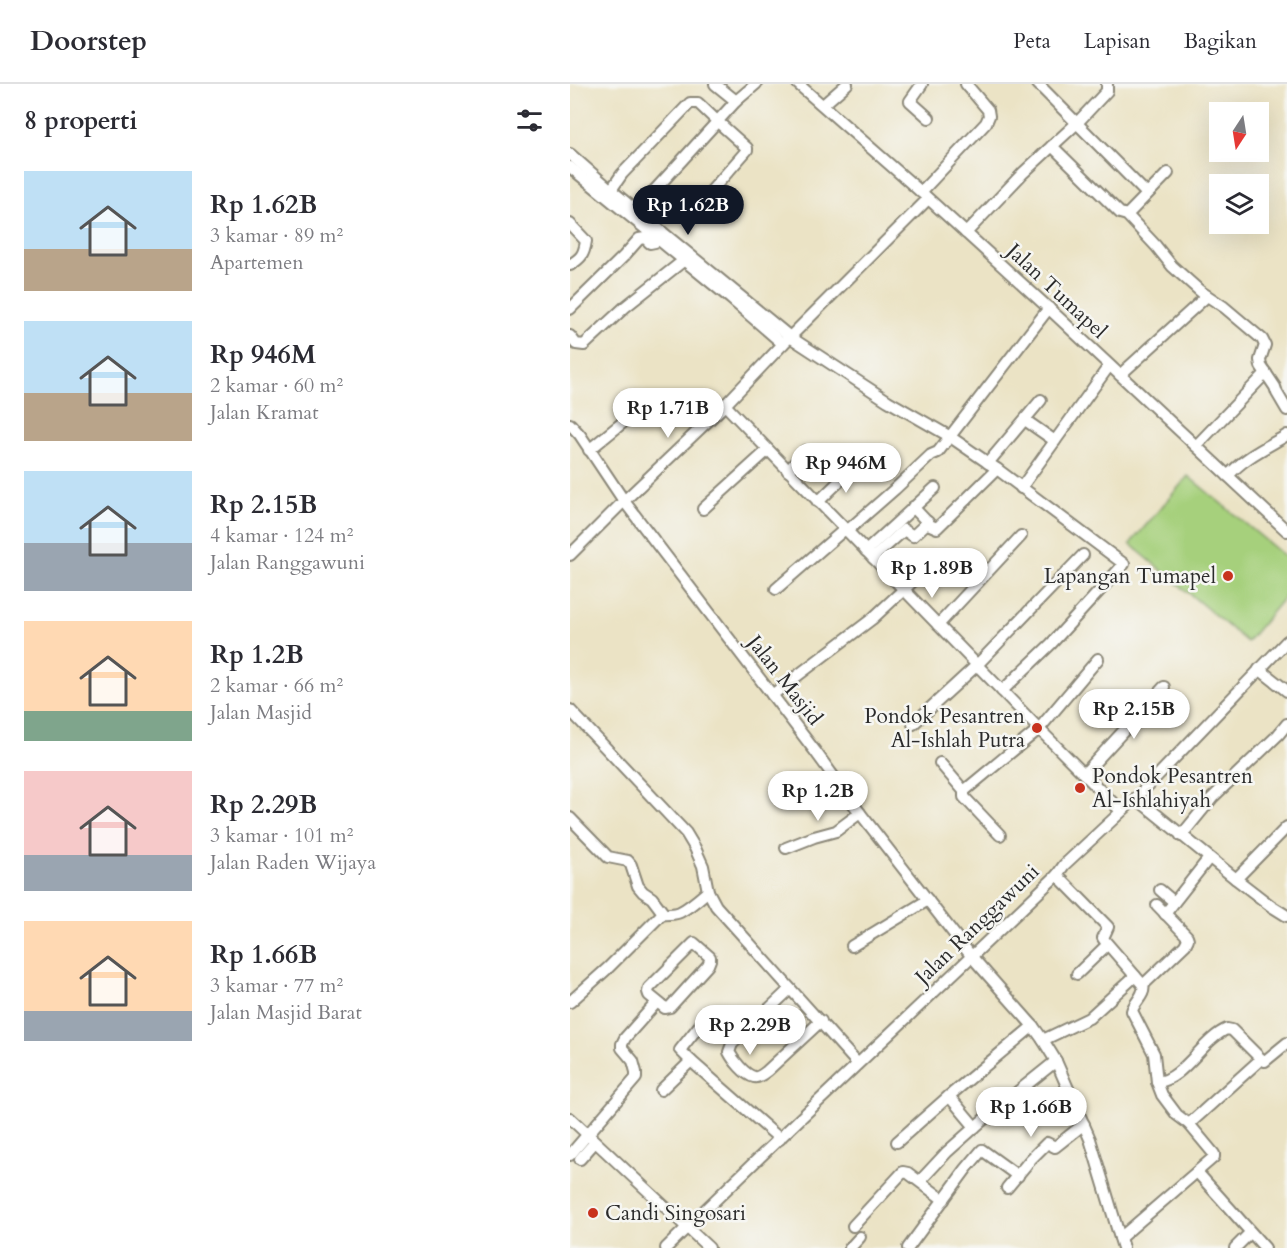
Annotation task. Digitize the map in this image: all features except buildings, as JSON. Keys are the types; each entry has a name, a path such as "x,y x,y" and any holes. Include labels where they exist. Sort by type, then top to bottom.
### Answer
{"street":[{"path":"715,84 736,101"},
{"path":"642,204 736,101 756,84"},
{"name":"Jalan Tumapel","path":"798,84 925,195 1287,531"},
{"path":"823,105 847,84"},
{"path":"922,84 910,101 929,118"},
{"path":"570,555 725,405 925,195 986,123 989,116 988,110 966,84"},
{"path":"1038,84 1147,194"},
{"path":"966,233 1023,172 1077,123 1107,91 1107,84"},
{"path":"610,190 622,174 690,103 698,103 746,146 747,150 691,214"},
{"path":"1052,146 1120,213 1127,215 1172,266 1262,339 1265,345 1260,360 1262,366 1287,410"},
{"path":"570,154 660,236 683,261 730,298 787,340 950,436 1124,564 1052,644 1002,691"},
{"path":"570,167 660,236 787,340"},
{"path":"1127,215 1168,173"},
{"path":"570,224 586,241 585,251 570,266"},
{"path":"570,309 639,239 645,238 653,243 660,236"},
{"path":"570,336 576,344 584,345 625,307 683,261"},
{"path":"1120,375 1207,296"},
{"path":"776,589 940,449 1048,308"},
{"path":"1021,488 1109,366"},
{"path":"1196,446 1266,373"},
{"path":"913,507 933,528 937,528 979,487 1041,400"},
{"path":"725,405 1121,811"},
{"path":"589,450 642,407"},
{"path":"1025,420 1055,441"},
{"name":"Jalan Masjid","path":"570,424 580,435 624,501 860,813 972,957 1043,1040 1056,1061 1090,1138 1122,1243"},
{"path":"1228,476 1248,459 1287,435"},
{"path":"703,509 768,450"},
{"path":"788,471 805,452"},
{"path":"818,501 855,466"},
{"path":"870,554 913,507 935,488"},
{"path":"870,554 904,530 914,536 928,522"},
{"path":"938,624 1021,536"},
{"path":"913,724 977,665 1083,555"},
{"path":"772,695 872,619 940,556"},
{"name":"Jalan Ranggawuni","path":"666,1248 1136,798 1287,641"},
{"path":"964,791 1039,729 1098,659"},
{"path":"1255,673 1287,691"},
{"path":"1084,774 1164,687"},
{"path":"570,710 686,833 703,866 708,891 716,906 857,1063"},
{"path":"1181,836 1212,798 1287,724"},
{"path":"940,763 964,791 964,797 1000,835"},
{"path":"1136,798 1209,858 1287,916"},
{"path":"786,848 836,831 860,813"},
{"path":"570,818 608,857 628,861 638,886 652,898 664,914"},
{"path":"1236,879 1287,827"},
{"path":"1165,914 1209,858"},
{"path":"1057,875 1108,927 1103,938 1107,945 1143,986 1143,993 1132,1011 1154,1054 1157,1082 1162,1095 1177,1115 1189,1124 1214,1154 1214,1157 1122,1243"},
{"path":"1160,890 1174,902"},
{"path":"570,1002 661,915 681,912 708,891"},
{"path":"852,946 928,900"},
{"path":"1143,986 1185,945 1188,939 1157,905"},
{"path":"692,944 696,944 710,957 708,964 670,1007 665,1008 657,1002 649,995 649,988 692,944"},
{"path":"1077,974 1107,945"},
{"path":"1043,1040 1086,1021 1135,976"},
{"path":"790,989 732,1044 729,1052 734,1061 752,1076 757,1077 767,1071 821,1021"},
{"path":"575,1157 592,1139 636,1078 633,1061 622,1048 622,1044 657,1002"},
{"path":"699,1026 680,1050 780,1139"},
{"path":"897,1142 1033,1026"},
{"path":"1157,1082 1168,1080 1180,1071 1212,1039 1227,1029 1232,1030 1265,1061 1287,1043"},
{"path":"1189,1124 1261,1059"},
{"path":"661,1090 691,1061"},
{"path":"920,1182 947,1152 975,1127 1056,1061"},
{"path":"949,1096 975,1127"},
{"path":"570,1118 708,1248"},
{"path":"1007,1188 1047,1143 1055,1147 1084,1124"},
{"path":"908,1248 982,1150 1018,1176"},
{"path":"853,1226 902,1172 906,1172 944,1200"},
{"path":"1197,1172 1264,1248"},
{"path":"1235,1248 1250,1233"},
{"path":"850,1248 860,1237"}],"green space":[{"name":"Lapangan Tumapel","path":"1188,476 1287,558 1287,594 1247,642 1130,544"}],"place":[{"name":"Lapangan Tumapel","path":"1228,576"},
{"name":"Pondok Pesantren Al-Ishlah Putra","path":"1037,728"},
{"name":"Pondok Pesantren Al-Ishlahiyah","path":"1080,788"},
{"name":"Candi Singosari","path":"593,1213"}]}
